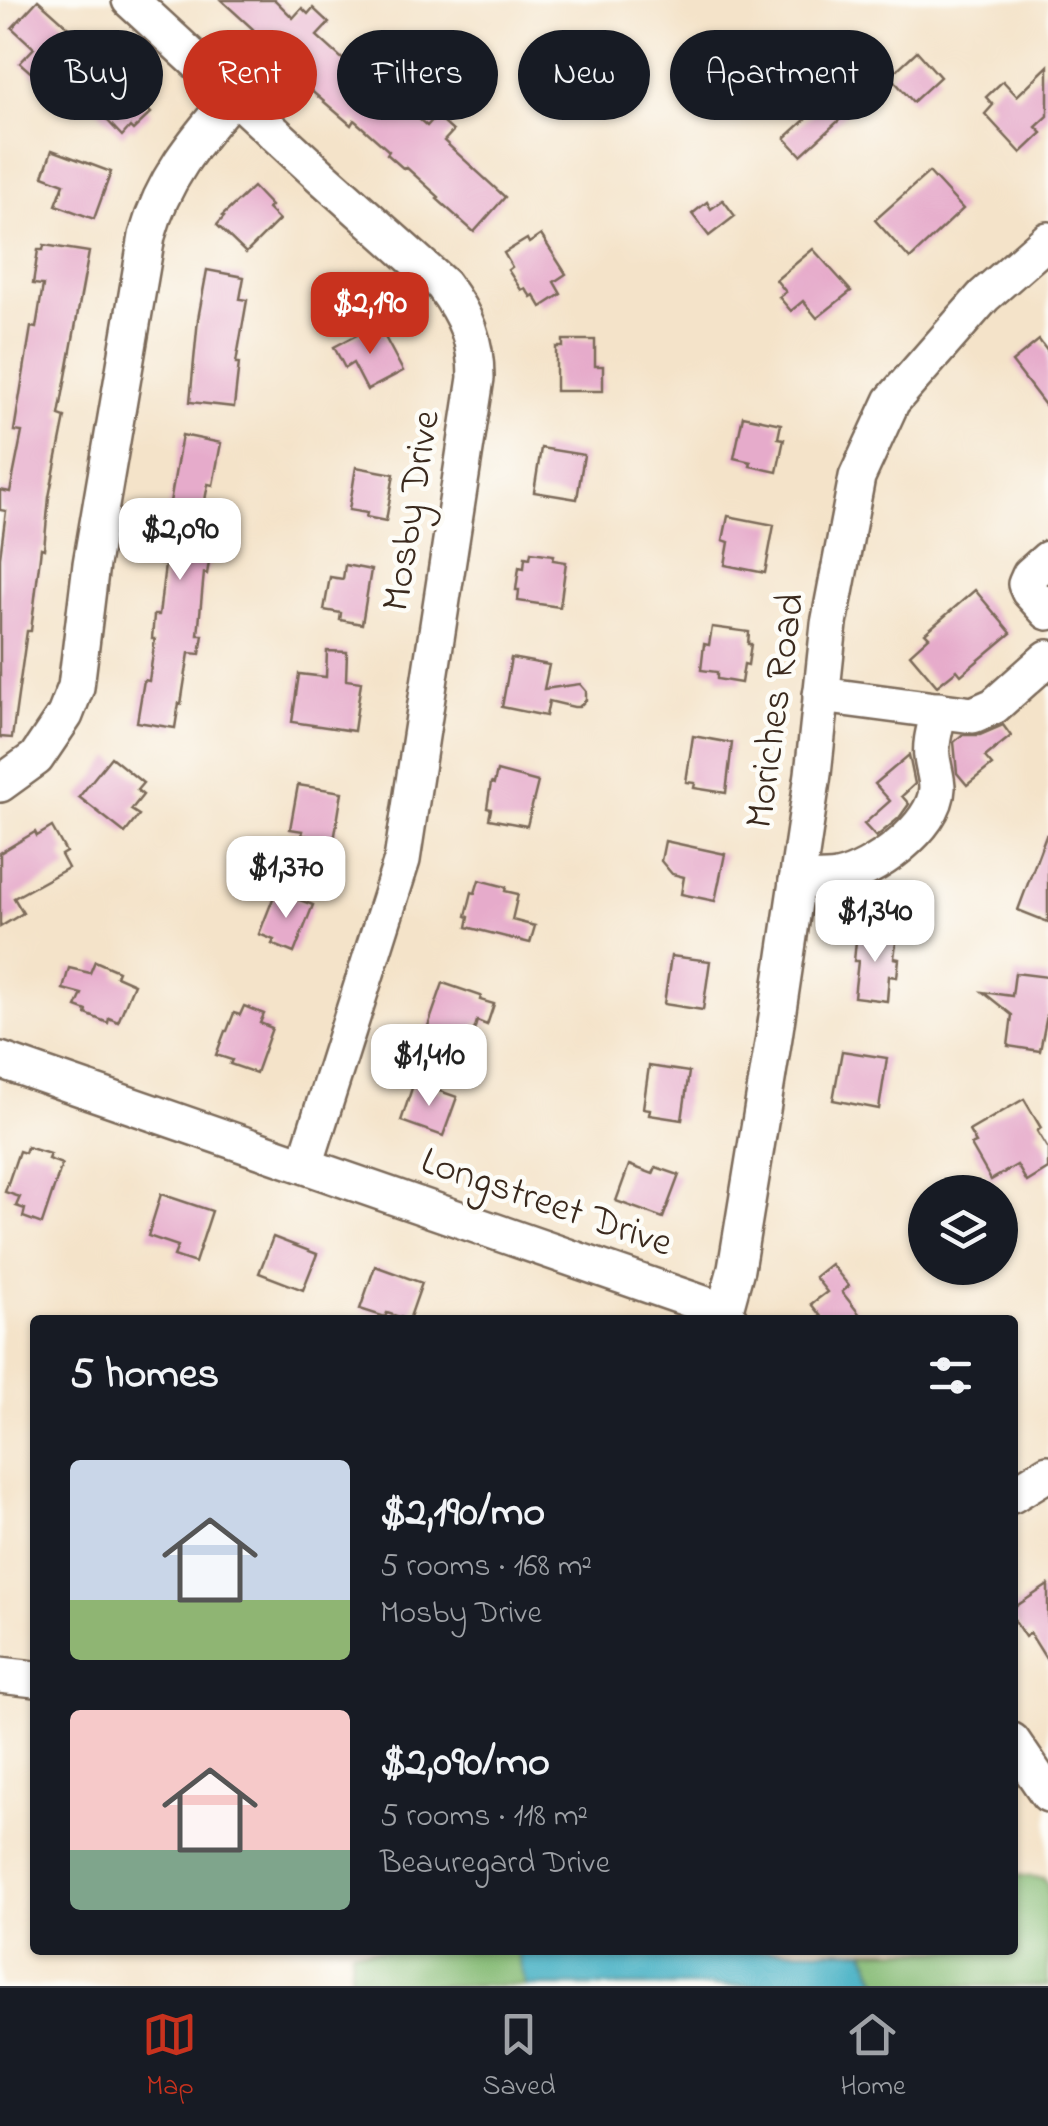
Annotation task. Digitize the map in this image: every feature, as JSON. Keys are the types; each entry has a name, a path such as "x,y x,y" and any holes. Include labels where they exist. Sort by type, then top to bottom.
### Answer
{"street":[{"name":"Mosby Drive","path":"130,0 183,49"},
{"path":"0,784 36,758 65,715 76,686 90,564 151,222 180,161 214,120"},
{"name":"Mosby Drive","path":"261,120 444,285 457,303 476,350 476,378 402,860 306,1165"},
{"name":"Moriches Road","path":"726,1315 774,1037 813,774 829,624 858,477 892,400 984,296 1048,240"},
{"path":"1048,559 1026,584 1048,612"},
{"path":"821,696 973,714 994,706 1048,658"},
{"path":"797,881 836,879 870,866 904,841 927,817 937,788 931,754 939,710"},
{"name":"Longstreet Drive","path":"0,1060 306,1165 720,1315"},
{"path":"1018,1491 1048,1473"},
{"path":"0,1675 30,1678"},
{"path":"1018,1750 1048,1794"}],"green space":[{"path":"1018,1875 1044,1878 1048,1884 1048,1986 880,1986 866,1955 1018,1955"},
{"path":"352,1955 518,1955 526,1986 350,1986"}],"water":[{"path":"518,1955 866,1955 880,1986 526,1986"}],"building":[{"path":"38,0 72,30 30,30 30,44 12,28"},
{"path":"221,0 275,0 293,18 302,8 308,14 313,8 329,23 317,36 317,30 253,29"},
{"path":"317,36 337,54 337,113 317,96"},
{"path":"917,51 940,77 913,102 894,81 894,72"},
{"path":"30,52 30,72 20,63"},
{"path":"1048,66 1048,116 1036,127 1042,133 1021,153 985,114 993,105 986,97 1003,81 1017,96"},
{"path":"107,120 144,120 133,130 130,127 122,136"},
{"path":"354,120 420,120 427,126 432,120 441,120 453,131 444,141 505,197 474,232 406,167 387,154 389,151"},
{"path":"805,120 839,120 801,155 785,138"},
{"path":"52,150 111,172 94,219 56,205 64,184 43,176"},
{"path":"929,172 963,209 910,259 875,220"},
{"path":"253,187 279,220 246,253 217,225"},
{"path":"723,200 735,216 709,236 692,214 707,202 711,209"},
{"path":"541,235 566,274 554,282 561,294 541,307 534,295 531,297 525,288 521,290 508,270 512,267 504,253"},
{"path":"44,245 89,252 59,415 65,417 12,738 0,737 0,557 6,511 0,510 0,490 10,492 22,432 14,431 31,327 36,328 43,285 33,284 38,250 43,250"},
{"path":"813,249 851,291 817,318 803,301 791,311 779,297 786,292 776,280"},
{"path":"207,270 244,277 240,299 247,300 236,363 234,407 190,402"},
{"path":"378,324 403,371 367,390 353,363 345,368 334,347"},
{"path":"563,340 595,340 595,366 603,366 603,391 556,391 556,347 563,347"},
{"path":"1039,340 1048,352 1048,409 1012,362"},
{"path":"743,416 781,424 778,438 784,439 777,472 734,458"},
{"path":"182,435 221,443 201,522 206,523 201,547 211,549 207,574 204,573 200,654 189,653 175,728 137,722 144,680 149,681 154,615 159,615 165,565 159,564"},
{"path":"541,448 584,455 577,499 534,492"},
{"path":"356,467 394,474 386,521 349,510"},
{"path":"728,516 774,525 765,573 725,565 729,542 723,540"},
{"path":"531,552 554,555 553,560 566,562 560,607 518,601 519,567 524,568 525,557 530,558"},
{"path":"345,565 371,570 362,624 340,620 341,613 324,610 330,577 343,579"},
{"path":"975,590 1011,633 961,675 957,670 937,686 910,654 929,637 925,633"},
{"path":"712,627 749,632 748,665 744,664 741,683 717,679 717,672 701,670 704,644 709,645"},
{"path":"327,651 347,652 346,680 361,682 354,731 292,722 299,674 326,677"},
{"path":"511,658 549,665 544,689 580,684 586,691 586,700 579,707 549,701 546,716 502,707"},
{"path":"1003,725 1011,736 985,757 992,765 967,785 957,773 954,742 962,735 980,735"},
{"path":"693,736 732,743 726,793 694,788 695,783 686,782"},
{"path":"909,755 915,784 902,796 909,804 876,837 864,824 890,801 875,784"},
{"path":"111,757 143,783 137,790 143,795 131,810 139,815 125,833 79,797"},
{"path":"497,771 538,782 527,826 489,819 491,783 494,784"},
{"path":"298,785 342,792 334,841 290,829"},
{"path":"52,827 66,852 61,855 68,868 14,898 23,913 0,927 0,853 35,832 37,836"},
{"path":"1048,835 1048,922 1018,910"},
{"path":"665,841 725,854 715,901 681,894 684,877 672,874 661,861"},
{"path":"479,880 518,894 512,920 535,926 530,943 467,927 472,892 475,893"},
{"path":"276,891 313,905 294,953 259,934"},
{"path":"857,931 897,935 897,977 889,976 887,1001 854,997"},
{"path":"671,956 710,961 703,1010 664,1004"},
{"path":"95,961 118,971 116,976 134,984 118,1022 109,1018 108,1023 86,1014 87,1011 76,1007 82,994 63,989 69,968 90,973"},
{"path":"1015,973 1048,977 1048,1010 1040,1051 1008,1046 1012,1015 983,992 1012,996"},
{"path":"443,983 494,1004 487,1025 477,1021 470,1044 427,1029"},
{"path":"244,1006 264,1014 260,1023 272,1028 256,1073 216,1055 234,1013 240,1015"},
{"path":"842,1051 887,1058 879,1109 833,1100"},
{"path":"649,1066 689,1072 682,1120 649,1115 650,1109 643,1108"},
{"path":"414,1082 457,1097 443,1136 401,1121"},
{"path":"1024,1099 1041,1128 1037,1131 1048,1149 1048,1169 1027,1182 1017,1165 1000,1175 988,1175 971,1145 976,1143 969,1131"},
{"path":"27,1147 50,1154 48,1159 62,1164 42,1224 23,1217 25,1209 16,1206 20,1197 5,1192 19,1151 25,1153"},
{"path":"629,1165 653,1174 656,1167 679,1175 663,1218 616,1201"},
{"path":"161,1194 212,1211 195,1263 174,1256 178,1246 148,1236"},
{"path":"273,1237 317,1254 303,1290 259,1273"},
{"path":"831,1264 849,1286 842,1292 860,1315 820,1315 811,1304 827,1292 815,1277"},
{"path":"375,1266 422,1283 411,1315 379,1315 360,1309"},
{"path":"1048,1585 1048,1662 1030,1633 1025,1637 1018,1626 1018,1605"}]}
